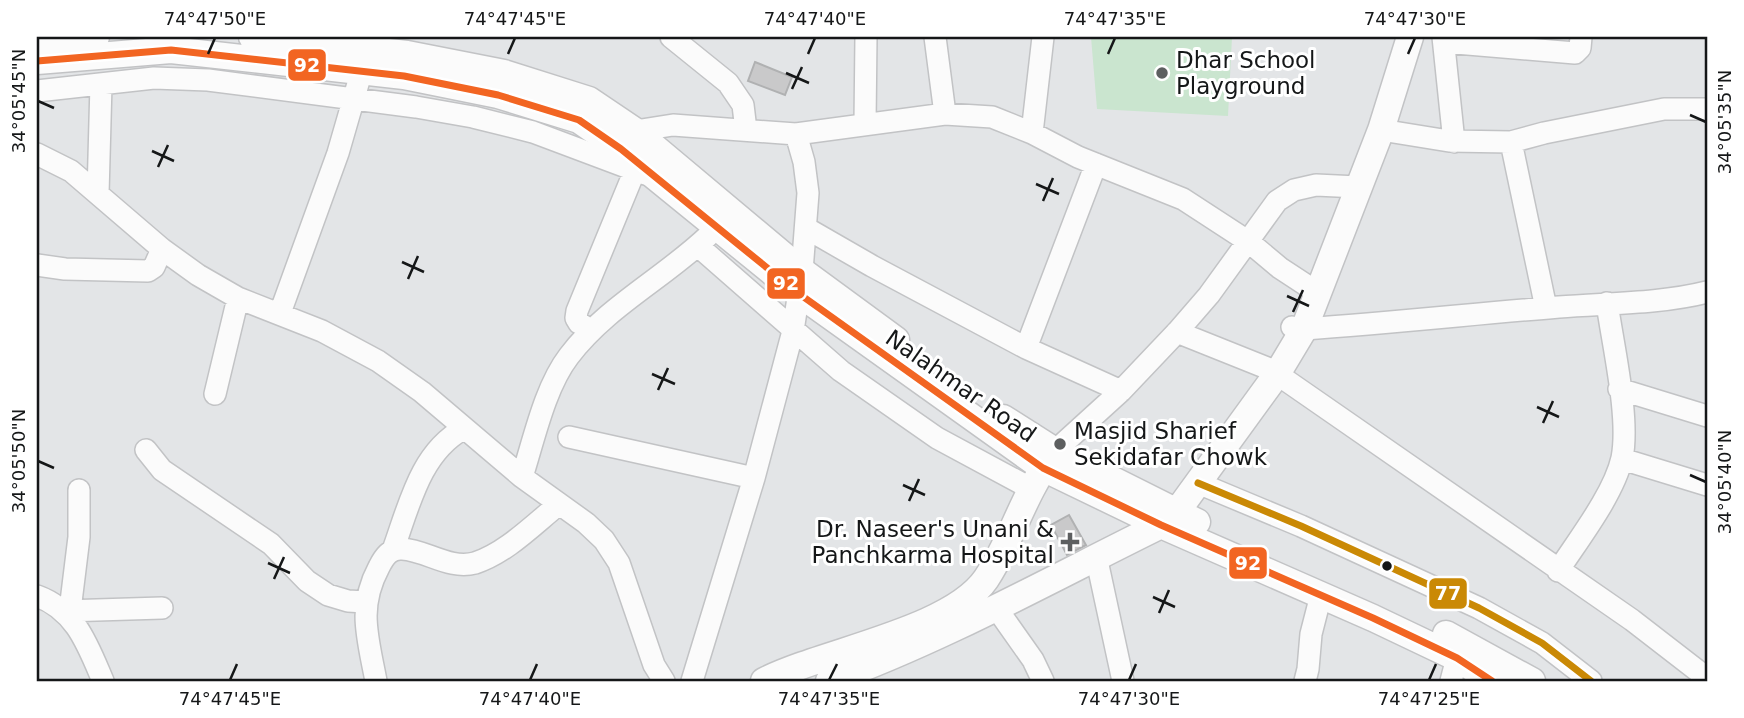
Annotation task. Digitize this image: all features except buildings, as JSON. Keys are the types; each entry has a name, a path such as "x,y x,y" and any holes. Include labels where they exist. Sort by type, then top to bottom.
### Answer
{"main road":[{"path":"37,44 96,37"},
{"name":"Nalahmar Road","path":"252,37 353,51 404,76 498,95 579,120 637,157 1043,469 1166,514 1376,611 1454,670 1492,681"},
{"path":"830,681 997,609 1096,556 1166,514 1198,483 1297,328 1353,186 1400,37"},
{"path":"1297,328 1308,287 1381,130 1410,37"},
{"name":"Nalahmar Road","path":"37,61 172,50 353,51"},
{"name":"Nalahmar Road","path":"637,157 717,227 800,282"},
{"path":"1166,514 1272,371"},
{"path":"764,681 786,670 918,625 950,610 985,581 1043,469"},
{"name":"Nalahmar Road","path":"1166,514 1321,595 1464,642 1532,681"}],"street":[{"path":"671,37 728,83 743,105 746,130"},
{"path":"865,123 866,37"},
{"path":"935,37 945,114"},
{"path":"1032,133 1043,37"},
{"path":"1454,142 1443,39 1575,53 1580,48 1581,37"},
{"path":"280,313 338,153 354,99 353,51"},
{"path":"37,91 154,78 208,80 473,117 637,157"},
{"path":"98,194 101,84"},
{"path":"1381,130 1454,142 1511,142 1664,110 1707,110"},
{"path":"591,330 579,323 576,318 577,311 637,157 673,125 796,134 945,114 992,117 1183,199 1249,242 1308,287"},
{"path":"692,681 754,478 793,331 808,193 804,162 796,134"},
{"path":"1511,142 1546,308"},
{"path":"37,154 71,171 162,249 198,275 238,298 322,331 378,361 422,391 522,477 586,523 604,540 619,563 654,665 664,681"},
{"path":"1026,348 1096,163"},
{"path":"698,246 841,371 937,438 1043,469 1177,332 1249,242 1263,217 1277,201 1294,190 1316,186 1353,186"},
{"path":"522,477 549,395 567,358 591,330 698,246 717,227"},
{"path":"806,228 872,267 1026,348 1121,391"},
{"path":"37,265 65,269 148,271 154,267 162,249"},
{"path":"1297,328 1684,298 1707,292"},
{"path":"215,394 238,298"},
{"path":"1558,571 1596,513 1622,459 1624,420 1607,303"},
{"path":"1177,332 1272,371 1632,620 1707,678"},
{"path":"1619,389 1707,416"},
{"path":"393,550 419,480 432,454 447,438 463,429"},
{"path":"569,438 754,478"},
{"path":"146,450 162,470 271,544 307,581 328,595 348,601 366,602"},
{"path":"1622,459 1707,485"},
{"path":"1198,483 1301,526 1479,608 1542,643 1591,681"},
{"path":"79,490 79,537 67,610 82,633 103,681"},
{"path":"376,681 366,627 366,602 370,583 384,556 393,550 409,550 445,562 472,564 494,555 558,505"},
{"path":"1096,556 1123,681"},
{"path":"1305,681 1311,634 1321,595"},
{"path":"37,596 67,610 162,608"},
{"path":"997,609 1043,681"}],"green space":[{"name":"Dhar School Playground","path":"1091,37 1232,37 1228,116 1097,109"}],"transit line":[{"name":"92","path":"37,61 171,50 404,76 498,95 579,120 621,149 798,293 1043,468 1161,525 1373,618 1457,658 1492,681"},
{"name":"77","path":"1198,483 1301,526 1479,608 1542,643 1591,681"}],"place":[{"name":"Dhar School Playground","path":"1162,73"},
{"name":"Masjid Sharief Sekidafar Chowk","path":"1060,444"},
{"name":"Dr. Naseer's Unani & Panchkarma Hospital","path":"1070,542"}]}
